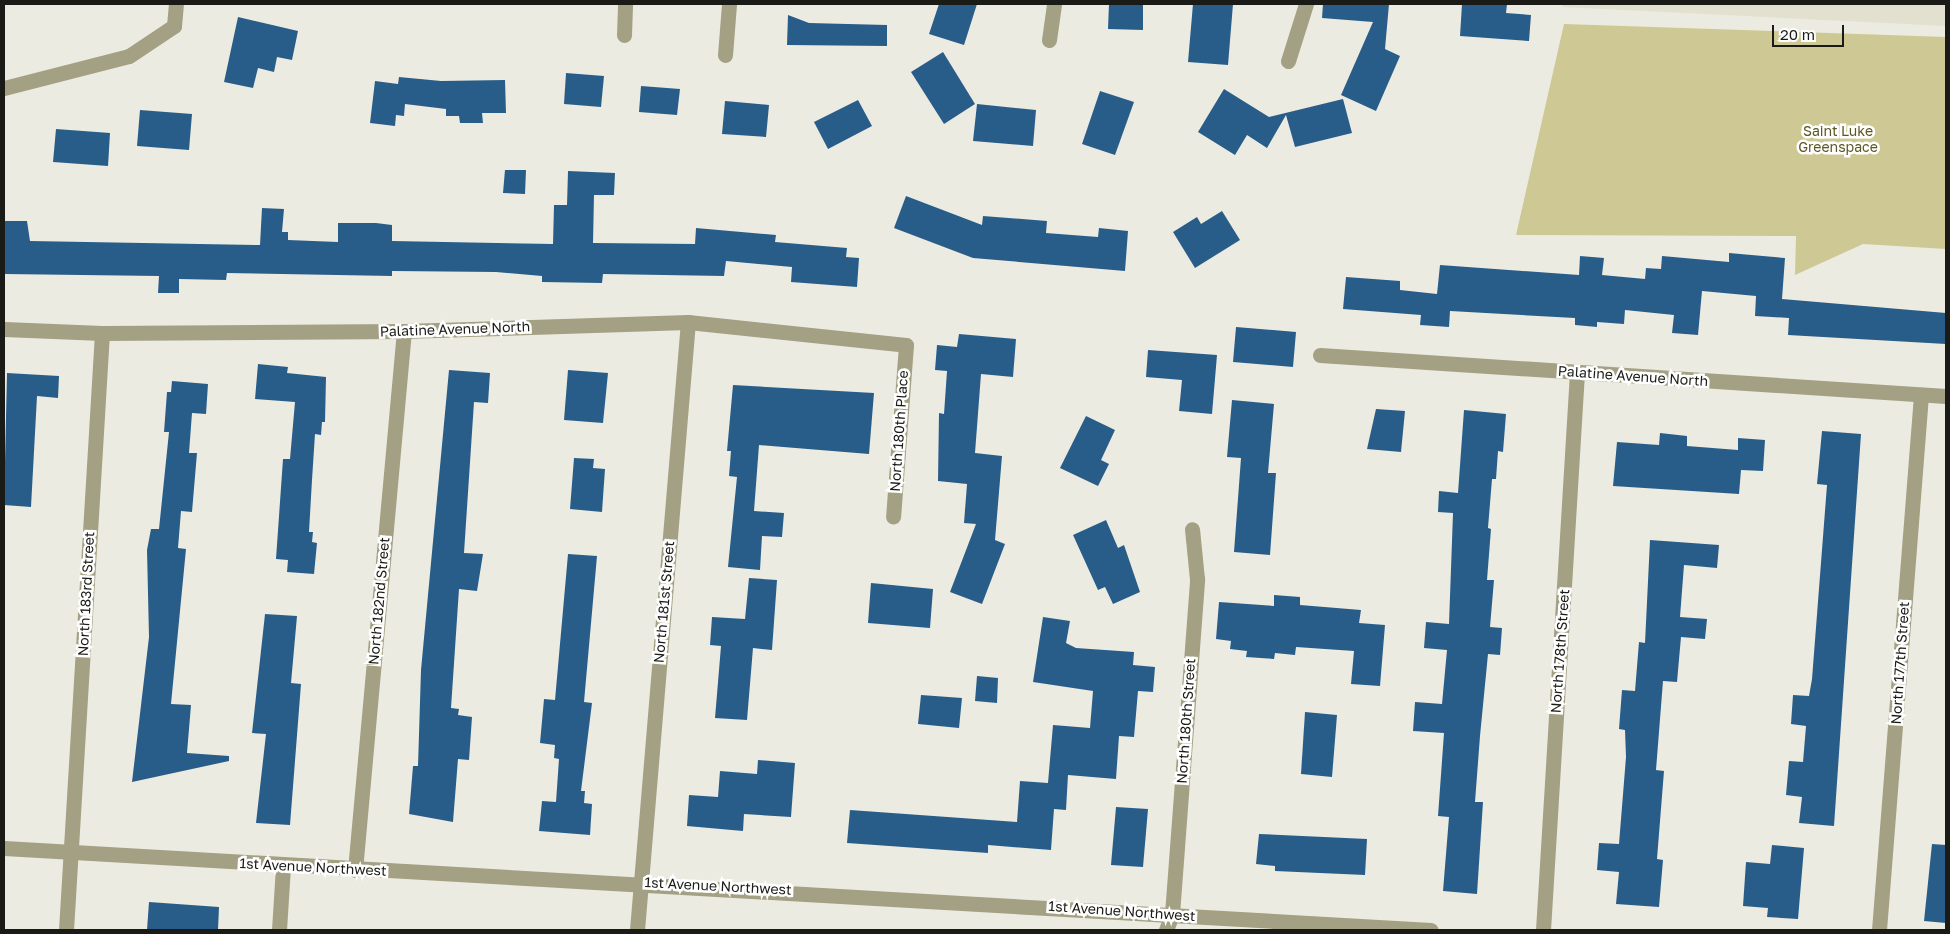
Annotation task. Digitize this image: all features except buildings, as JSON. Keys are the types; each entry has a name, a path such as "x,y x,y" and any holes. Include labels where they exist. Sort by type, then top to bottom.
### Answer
{"street":[{"path":"4,88 129,56 174,26 176,4"},
{"path":"624,35 625,4"},
{"path":"725,54 729,4"},
{"path":"1048,40 1054,4"},
{"path":"1288,61 1306,4"},
{"name":"Palatine Avenue North","path":"4,329 102,334 404,331 688,322 906,345"},
{"name":"North 181st Street","path":"638,930 640,882 688,322"},
{"name":"North 182nd Street","path":"355,870 404,331"},
{"name":"North 183rd Street","path":"66,930 102,334"},
{"name":"North 180th Place","path":"893,517 906,345"},
{"name":"Palatine Avenue North","path":"1320,355 1921,396 1946,396"},
{"name":"North 178th Street","path":"1543,930 1577,372"},
{"name":"North 177th Street","path":"1879,930 1921,396"},
{"name":"North 180th Street","path":"1166,930 1172,914 1197,579 1192,529"},
{"name":"1st Avenue Northwest","path":"4,848 70,854 355,870 640,882 1431,930"},
{"path":"279,930 284,866"}],"shaded area":[{"path":"1562,4 1946,4 1946,26 1562,7"}],"green space":[{"name":"Saint Luke Greenspace","path":"1564,24 1946,37 1946,249 1863,244 1795,275 1796,236 1516,235"}]}
